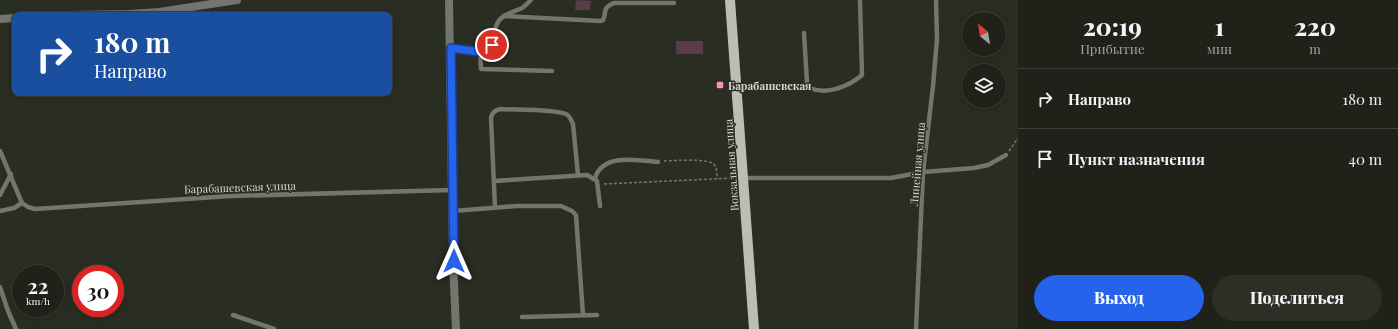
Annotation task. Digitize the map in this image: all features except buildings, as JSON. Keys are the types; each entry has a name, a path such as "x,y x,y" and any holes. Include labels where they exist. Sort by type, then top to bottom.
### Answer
{"main road":[{"name":"Вокзальная улица","path":"730,0 754,329"}],"street":[{"path":"159,12 237,0"},
{"path":"449,0 456,329"},
{"path":"0,19 12,18"}],"lane":[{"path":"451,48 480,52 490,49 492,45 492,36 498,22 504,16 523,8 532,0"},
{"path":"804,32 807,83 809,88 816,91 843,88 856,81 862,75 860,0"},
{"name":"Линейная улица","path":"916,329 923,172 937,39 936,0"},
{"path":"504,16 601,21 603,20 605,10 608,5 614,3 674,3"},
{"path":"480,52 481,69 552,71"},
{"path":"496,208 491,118 492,113 496,110 559,113 566,114 570,117 573,124 578,176"},
{"path":"0,151 22,203 14,208 0,211"},
{"path":"744,178 891,178 923,172 974,168 988,165 1006,155"},
{"path":"594,178 600,167 612,162 626,160 658,162"},
{"path":"0,195 11,174"},
{"path":"494,181 588,175 594,178 599,184 600,206"},
{"name":"Барабашевская улица","path":"22,203 28,207 43,209 247,195 452,190"},
{"path":"453,211 561,206 572,211 576,215 583,315"},
{"path":"0,286 8,311 16,329"},
{"path":"522,317 597,315"},
{"path":"233,316 274,329"}],"path":[{"path":"1006,155 1018,138"},
{"path":"658,162 712,162 715,166 717,179"},
{"path":"599,184 744,178"}],"shaded area":[{"path":"576,0 591,1 590,10 575,10"},
{"path":"676,41 703,41 703,54 676,54"}],"place":[{"name":"Барабашевская","path":"720,85"}],"route":[{"path":"454,261 451,48 480,52 487,51 492,45"}]}
